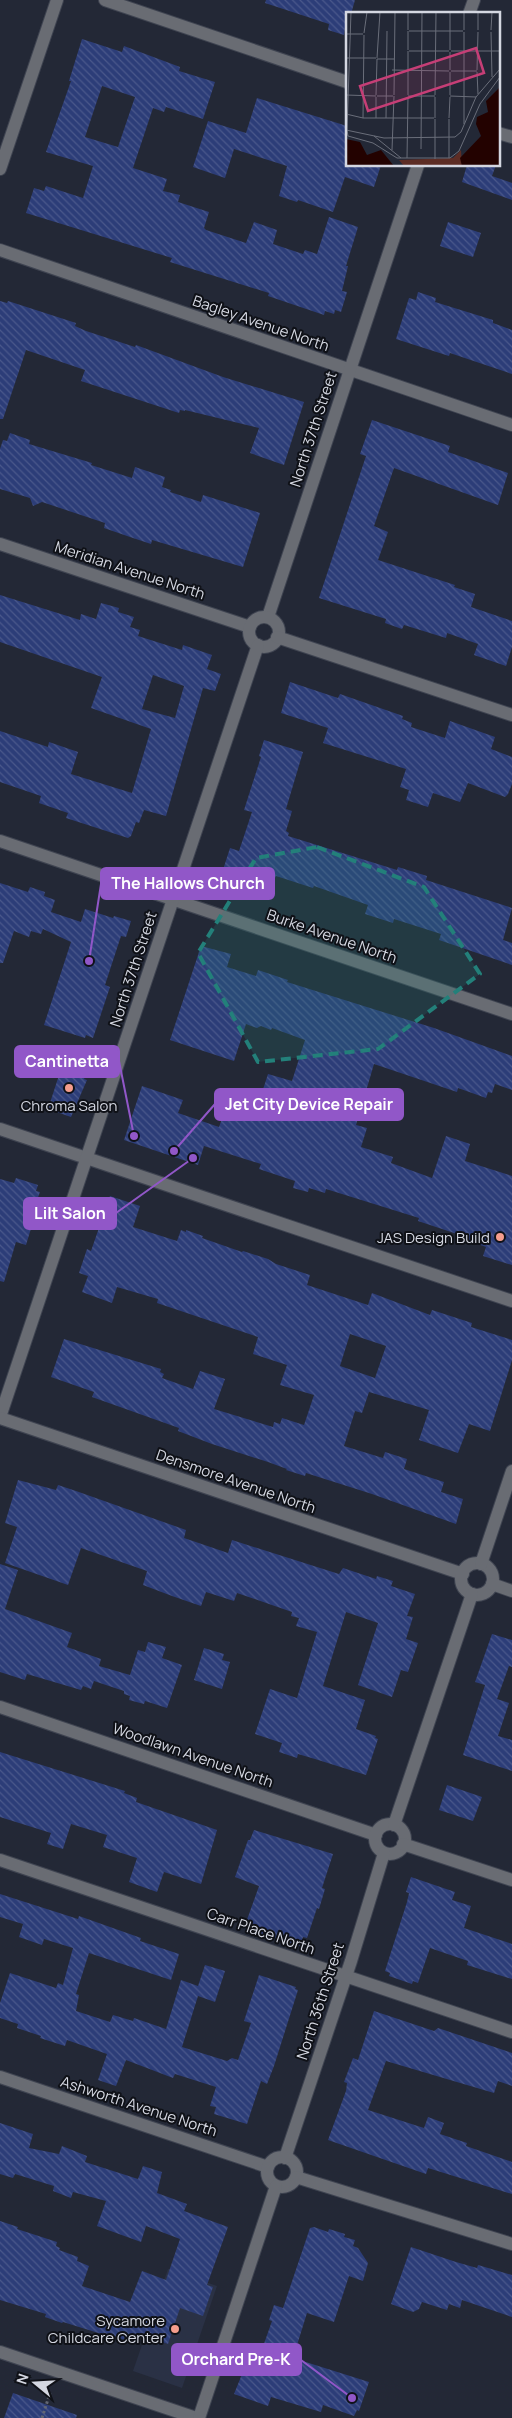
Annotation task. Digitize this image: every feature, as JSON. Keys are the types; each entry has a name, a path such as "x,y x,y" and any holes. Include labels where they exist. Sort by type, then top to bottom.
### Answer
{"street":[{"path":"0,169 57,0"},
{"path":"105,0 346,82"},
{"path":"470,12 474,0"},
{"name":"North 37th Street","path":"268,617 418,166"},
{"name":"Bagley Avenue North","path":"0,250 512,425"},
{"name":"Meridian Avenue North","path":"0,544 250,627"},
{"path":"268,617 277,625 277,637 268,646 258,645 250,638 250,627 257,618 268,617"},
{"path":"277,637 512,715"},
{"name":"North 37th Street","path":"0,1418 258,645"},
{"name":"Burke Avenue North","path":"0,841 512,1014"},
{"path":"0,1129 512,1301"},
{"name":"Densmore Avenue North","path":"0,1418 462,1574"},
{"path":"481,1564 512,1471"},
{"path":"481,1564 468,1566 462,1574 462,1585 472,1594 484,1593 492,1584"},
{"path":"481,1564 490,1572 492,1584"},
{"path":"492,1584 512,1591"},
{"path":"394,1825 472,1594"},
{"name":"Woodlawn Avenue North","path":"0,1707 376,1834"},
{"path":"394,1825 403,1832 403,1844 394,1853 384,1853 377,1846 376,1834 382,1826 394,1825"},
{"path":"403,1844 512,1880"},
{"name":"North 36th Street","path":"285,2158 346,1977 384,1853"},
{"name":"Carr Place North","path":"0,1860 512,2032"},
{"name":"Ashworth Avenue North","path":"0,2077 268,2167"},
{"path":"285,2158 296,2165 296,2177 288,2186 276,2186 268,2179 268,2167 273,2160 285,2158"},
{"path":"296,2177 512,2244"},
{"path":"0,2352 197,2418 276,2186"}],"path":[{"path":"42,2418 50,2393"}],"highlighted area":[{"path":"317,847 424,887 480,974 378,1049 258,1062 198,953 256,858"}],"shaded area":[{"name":"Sycamore Childcare Center","path":"168,2269 217,2286 182,2388 133,2371"}],"building":[{"path":"266,0 355,0 352,12 346,12 344,35 328,30 329,24 265,3"},
{"path":"82,39 122,52 124,46 180,67 179,71 215,82 203,119 166,107 164,112 153,108 133,168 167,179 163,191 180,195 178,202 209,212 204,228 206,230 246,243 254,222 277,230 273,244 303,254 305,250 317,254 329,217 358,227 346,266 348,266 342,291 347,292 341,312 335,310 334,314 325,311 324,315 268,296 269,293 170,262 172,258 26,213 34,188 44,191 46,186 83,198 93,166 46,152 71,81 69,81","holes":["102,86 135,97 118,147 85,137"]},
{"path":"257,98 346,126 346,166 381,166 374,187 345,177 333,212 298,200 297,202 279,196 287,166 234,149 225,178 193,167 208,121 246,133"},
{"path":"467,166 496,166 492,176 512,183 512,200 462,182"},
{"path":"448,222 481,233 473,257 440,246"},
{"path":"418,292 436,298 435,302 493,320 493,323 512,330 512,374 450,353 449,356 396,339 409,298 416,300"},
{"path":"0,301 7,303 8,301 76,323 75,326 86,331 135,347 136,345 223,377 304,402 284,465 250,453 259,428 185,410 180,410 179,413 81,381 85,370 26,350 3,419 0,419"},
{"path":"372,420 450,446 448,452 508,473 498,505 394,468 374,526 388,532 378,560 455,585 454,587 475,594 471,607 512,621 512,647 506,666 474,655 478,644 447,633 446,638 404,625 402,629 385,623 386,619 319,598 366,456 360,454"},
{"path":"10,433 30,440 29,444 92,463 91,465 132,478 135,467 165,477 162,487 171,490 170,492 201,502 203,495 260,513 243,567 152,540 151,544 104,528 105,523 42,502 33,506 30,498 0,489 0,449 3,440 7,441"},
{"path":"0,595 80,620 81,614 96,619 101,603 119,608 118,612 134,617 130,627 140,630 138,636 182,650 183,645 212,655 207,669 221,674 215,691 203,688 166,816 144,810 139,823 136,822 131,836 128,838 66,818 68,813 39,803 41,796 0,782 0,731 48,747 49,742 78,752 71,774 132,793 151,729 91,708 102,677 0,642","holes":["153,675 184,686 175,718 142,709"]},
{"path":"290,682 338,698 340,694 403,716 402,719 412,723 411,727 445,738 450,721 495,737 491,749 512,757 512,784 508,794 505,797 468,783 460,802 433,793 428,807 406,800 409,790 400,787 406,769 323,743 328,728 281,713"},
{"path":"264,740 303,752 286,809 292,811 286,831 289,833 288,836 397,870 398,867 427,876 426,880 512,908 503,940 512,943 512,965 439,940 441,934 394,919 393,923 365,914 368,905 314,886 313,888 276,876 273,882 266,880 263,890 221,876 230,848 239,851 252,812 244,810 261,757 259,756"},
{"path":"0,883 28,892 30,887 45,892 44,896 55,900 51,912 81,922 85,909 113,918 114,916 131,921 126,937 121,936 105,985 110,987 93,1038 86,1035 85,1038 44,1025 71,942 43,929 41,934 31,931 29,937 14,931 3,963 0,963"},
{"path":"201,946 231,954 227,967 256,976 258,970 288,980 287,982 434,1028 512,1056 512,1090 495,1084 492,1093 488,1092 486,1098 458,1088 457,1092 374,1064 356,1125 367,1128 361,1147 393,1157 391,1163 432,1178 446,1136 470,1144 465,1161 512,1176 512,1265 483,1256 486,1247 462,1238 463,1236 418,1221 419,1218 326,1189 325,1193 309,1188 308,1192 293,1188 295,1181 259,1169 261,1164 204,1146 198,1165 124,1140 142,1086 183,1100 178,1113 219,1127 227,1105 236,1108 239,1099 258,1105 268,1074 292,1081 305,1040 272,1028 271,1030 261,1026 257,1028 246,1024 234,1061 170,1040"},
{"name":"Chroma Salon","path":"61,1069 85,1077 84,1079 87,1080 71,1117 48,1109"},
{"path":"16,1178 38,1185 36,1191 40,1192 33,1211 36,1212 26,1245 16,1242 4,1282 0,1281 0,1179 14,1183"},
{"path":"110,1196 140,1206 133,1227 177,1241 181,1230 186,1232 186,1230 203,1236 202,1238 268,1259 276,1264 310,1275 307,1285 368,1305 372,1293 430,1315 432,1310 472,1323 471,1327 512,1340 512,1360 490,1431 469,1424 458,1453 419,1440 429,1410 369,1392 362,1413 355,1411 344,1446 383,1458 385,1452 407,1459 404,1469 444,1482 441,1492 463,1499 456,1524 372,1494 306,1473 305,1476 212,1444 178,1431 179,1428 92,1397 94,1392 51,1377 64,1339 161,1369 160,1372 164,1374 162,1378 193,1389 200,1371 225,1379 214,1409 273,1427 274,1422 280,1424 282,1418 304,1425 314,1395 280,1385 287,1365 253,1354 258,1337 157,1303 158,1299 117,1287 112,1303 82,1292 88,1276 79,1273 87,1249 91,1251","holes":["350,1334 386,1346 375,1378 340,1366"]},
{"path":"18,1480 56,1490 58,1485 76,1491 186,1530 184,1538 228,1553 232,1540 339,1574 343,1568 376,1579 377,1576 393,1581 391,1586 415,1594 407,1616 413,1617 406,1639 418,1643 408,1672 401,1670 392,1697 358,1685 378,1623 346,1612 323,1686 365,1700 356,1729 376,1736 375,1738 378,1739 366,1775 298,1754 297,1758 279,1752 282,1743 255,1734 270,1689 297,1698 317,1632 296,1626 299,1618 291,1616 292,1612 237,1593 234,1601 206,1592 201,1606 172,1596 143,1585 147,1571 81,1548 68,1585 5,1563 17,1527 5,1523"},
{"path":"0,1564 18,1570 5,1609 72,1633 67,1647 101,1659 99,1666 130,1675 138,1650 145,1652 148,1642 166,1647 162,1658 182,1665 167,1708 145,1701 144,1704 129,1700 130,1696 124,1694 124,1691 94,1681 91,1689 83,1686 81,1690 27,1674 25,1680 0,1672"},
{"path":"492,1634 512,1640 512,1667 509,1666 497,1699 509,1703 498,1736 512,1740 512,1771 463,1755 485,1685 475,1682"},
{"path":"204,1648 224,1654 222,1660 230,1662 222,1689 194,1680"},
{"path":"0,1752 125,1791 124,1793 137,1798 136,1802 217,1830 201,1884 164,1872 157,1892 129,1882 137,1858 103,1847 107,1835 71,1824 63,1849 47,1844 51,1833 0,1817"},
{"path":"447,1785 482,1797 473,1821 439,1810"},
{"path":"254,1830 333,1854 322,1888 325,1889 319,1909 317,1908 307,1938 303,1937 301,1946 244,1928 259,1886 235,1877 248,1840 250,1840"},
{"path":"411,1877 455,1892 452,1900 471,1906 464,1928 512,1944 512,1979 467,1965 468,1961 430,1948 418,1983 413,1981 412,1984 389,1976 390,1973 385,1971 407,1902 409,1893 406,1892"},
{"path":"0,1894 78,1919 79,1916 141,1938 140,1941 179,1954 171,1980 89,1953 76,1994 79,1995 76,2011 110,2022 113,2015 133,2021 134,2018 166,2029 181,1980 198,1986 205,1965 225,1971 215,2002 198,1996 182,2047 227,2061 232,2058 238,2060 251,2023 244,2021 259,1975 296,1987 295,1989 298,1990 274,2066 267,2084 261,2081 247,2124 214,2114 216,2107 210,2106 216,2087 175,2074 173,2078 126,2060 116,2086 98,2080 107,2054 67,2040 65,2046 40,2038 41,2036 17,2028 18,2024 0,2018 0,2003 10,1973 56,1988 58,1983 63,1985 73,1948 44,1939 42,1945 19,1937 23,1924 0,1917"},
{"path":"374,2011 434,2031 438,2028 512,2053 512,2086 498,2081 494,2093 386,2061 368,2110 424,2128 428,2117 444,2123 440,2134 467,2143 466,2146 512,2162 512,2194 428,2168 426,2174 328,2140 346,2091 347,2083 344,2082 353,2058 358,2060"},
{"path":"0,2123 33,2134 29,2148 59,2154 62,2146 87,2156 85,2162 138,2179 143,2166 162,2172 157,2193 187,2204 184,2211 228,2227 207,2285 213,2287 203,2316 180,2308 168,2344 140,2334 136,2344 108,2334 108,2336 62,2323 45,2317 46,2314 0,2300 0,2221 18,2227 17,2229 57,2242 56,2246 60,2248 59,2250 78,2257 77,2261 89,2266 82,2286 130,2302 142,2271 166,2280 180,2239 146,2226 141,2242 97,2226 106,2201 73,2192 71,2198 53,2191 54,2186 15,2174 13,2178 0,2174"},
{"path":"314,2227 328,2232 329,2229 345,2234 344,2237 355,2240 353,2246 358,2248 368,2263 363,2281 349,2276 334,2322 307,2313 293,2358 369,2382 359,2411 357,2410 354,2416 323,2405 321,2412 271,2397 268,2406 234,2394 251,2352 260,2355 272,2321 269,2320 274,2305 283,2308 310,2228"},
{"path":"411,2247 477,2268 478,2265 512,2275 512,2317 462,2300 460,2308 449,2304 447,2310 422,2302 419,2309 413,2312 391,2304"},
{"path":"13,2393 77,2415 76,2418 4,2418"}],"place":[{"name":"The Hallows Church","path":"89,961"},
{"name":"Chroma Salon","path":"69,1088"},
{"name":"Cantinetta","path":"134,1136"},
{"name":"Jet City Device Repair","path":"174,1151"},
{"name":"Lilt Salon","path":"193,1158"},
{"name":"JAS Design Build","path":"500,1237"},
{"name":"Sycamore Childcare Center","path":"175,2329"},
{"name":"Orchard Pre-K","path":"352,2398"}]}
